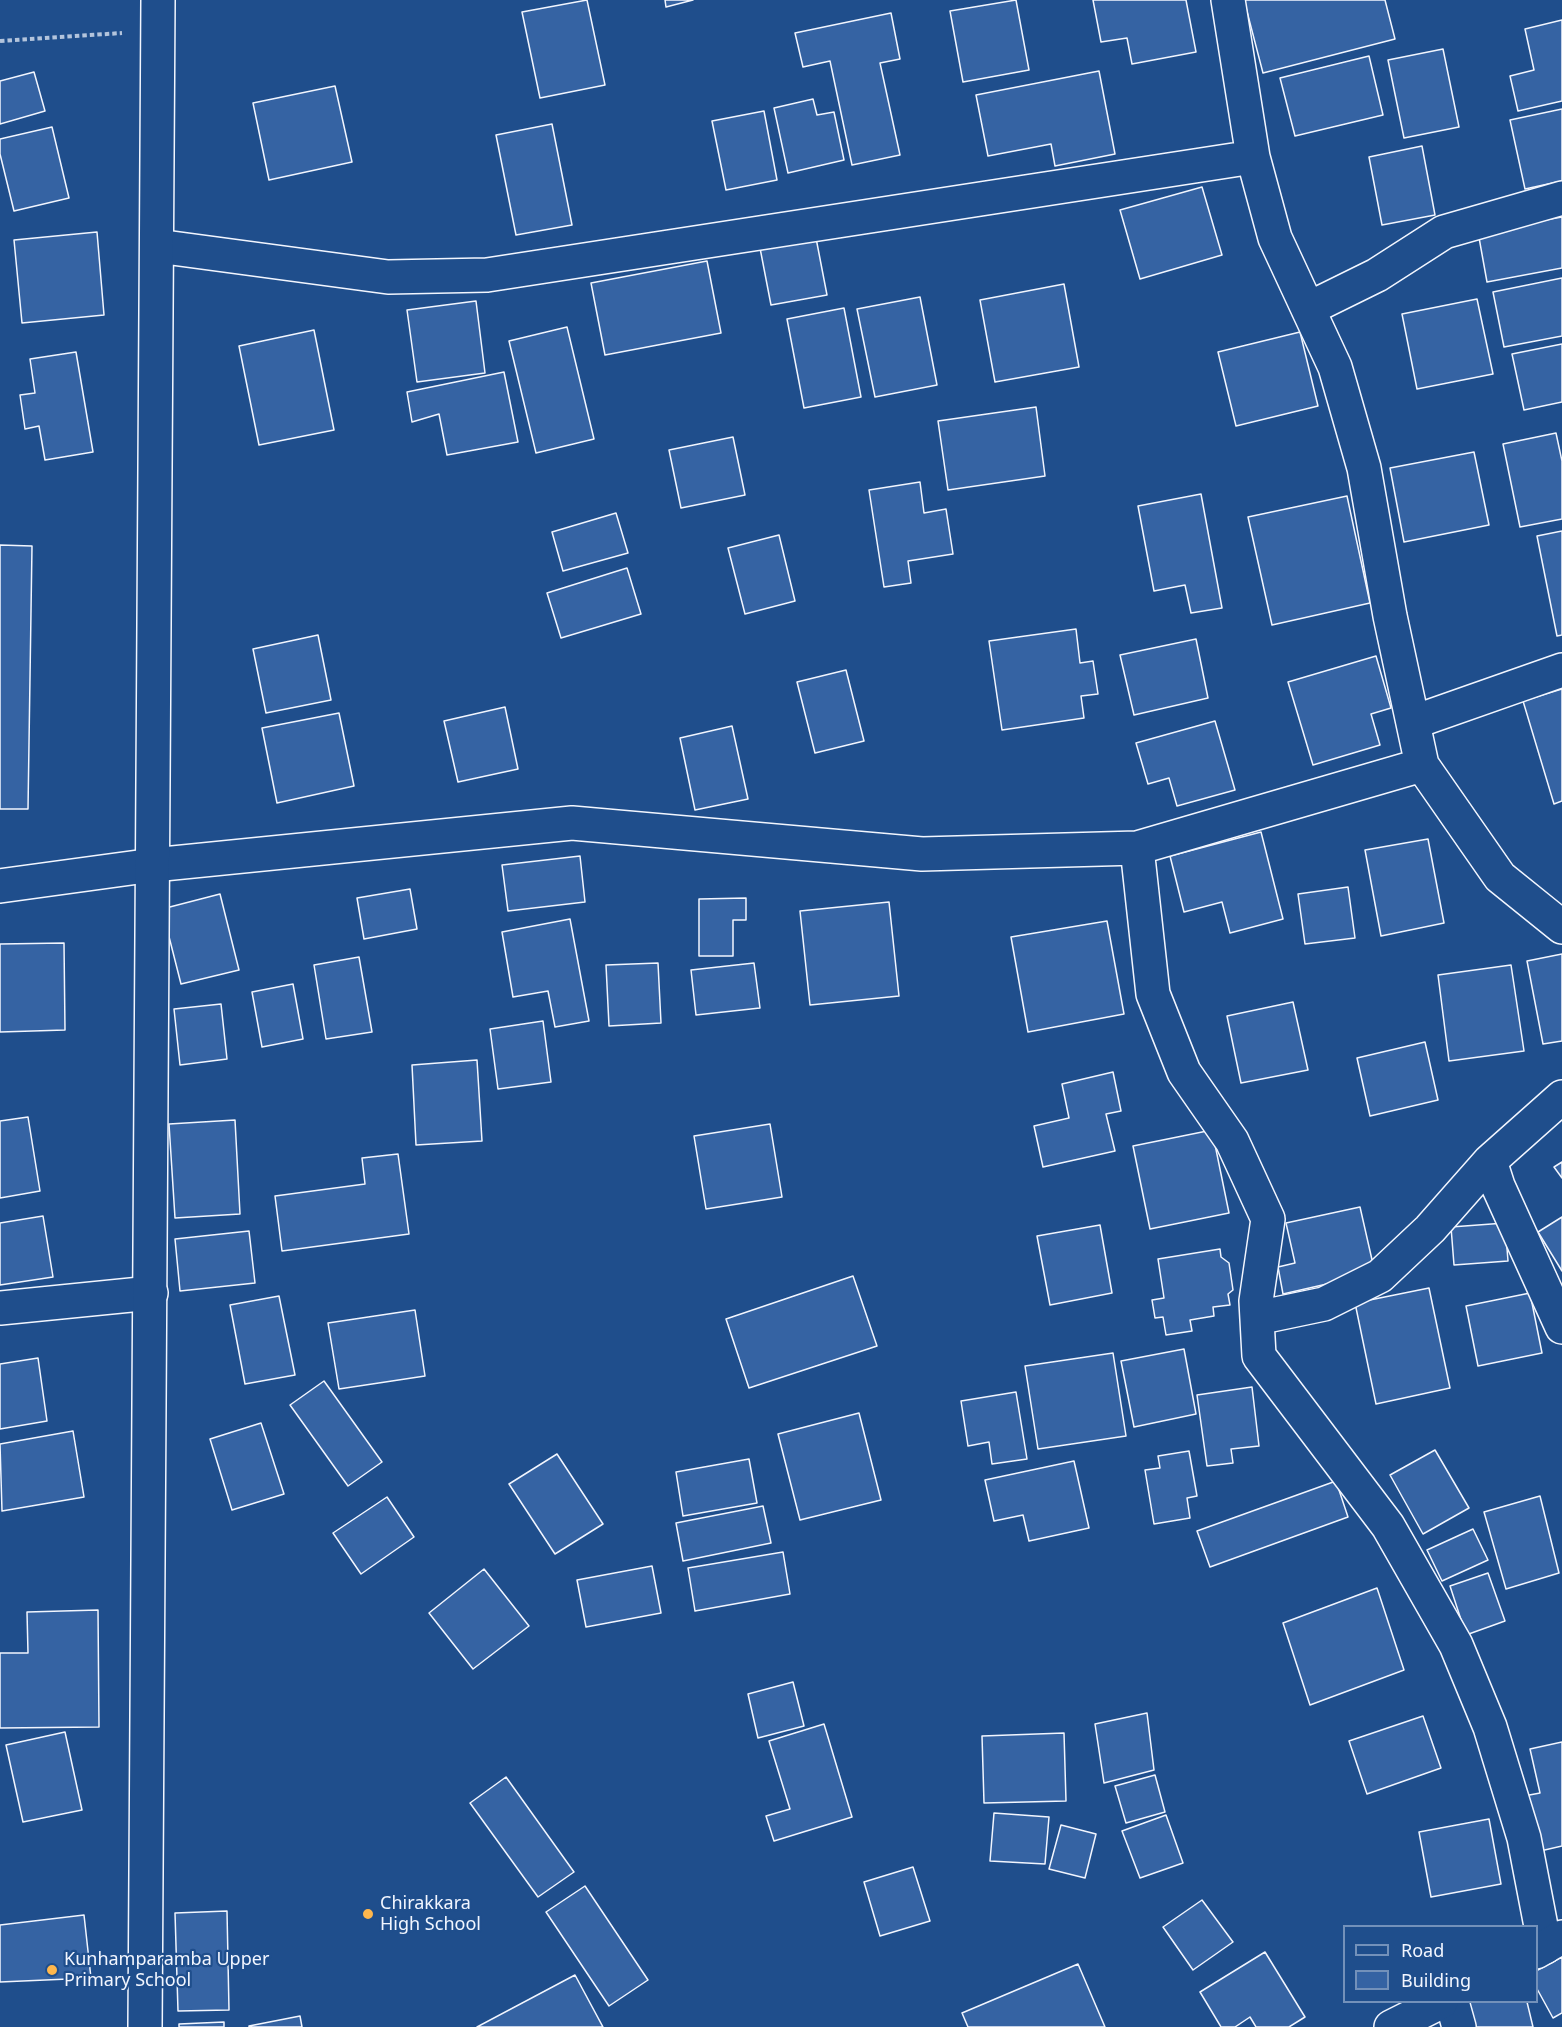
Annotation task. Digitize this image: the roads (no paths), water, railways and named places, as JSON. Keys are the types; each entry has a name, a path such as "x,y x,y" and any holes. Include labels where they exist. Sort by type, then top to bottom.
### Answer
{"street":[{"path":"1228,0 1253,157 1275,238 1335,367 1364,468 1390,616 1422,765 1500,877 1562,927"},
{"path":"145,2027 158,16"},
{"path":"157,246 387,277 487,275 1253,157"},
{"path":"1308,309 1377,275 1444,232 1562,198"},
{"path":"1414,726 1414,722 1562,670"},
{"path":"0,886 153,866 572,824 922,854 1137,848 1422,765"},
{"path":"1137,848 1153,994 1184,1072 1232,1141 1268,1219 1256,1301 1259,1356 1388,1526 1456,1645 1490,1727 1524,1838 1548,1945"},
{"path":"1257,1318 1324,1304 1380,1276 1430,1229 1490,1161 1562,1098"},
{"path":"1490,1161 1498,1186 1562,1327"},
{"path":"0,1308 151,1293"},
{"path":"1391,2027 1437,2003"},
{"path":"1453,2003 1459,2027"}],"place":[{"name":"Chirakkara High School","path":"368,1914"},
{"name":"Kunhamparamba Upper Primary School","path":"52,1970"}]}
